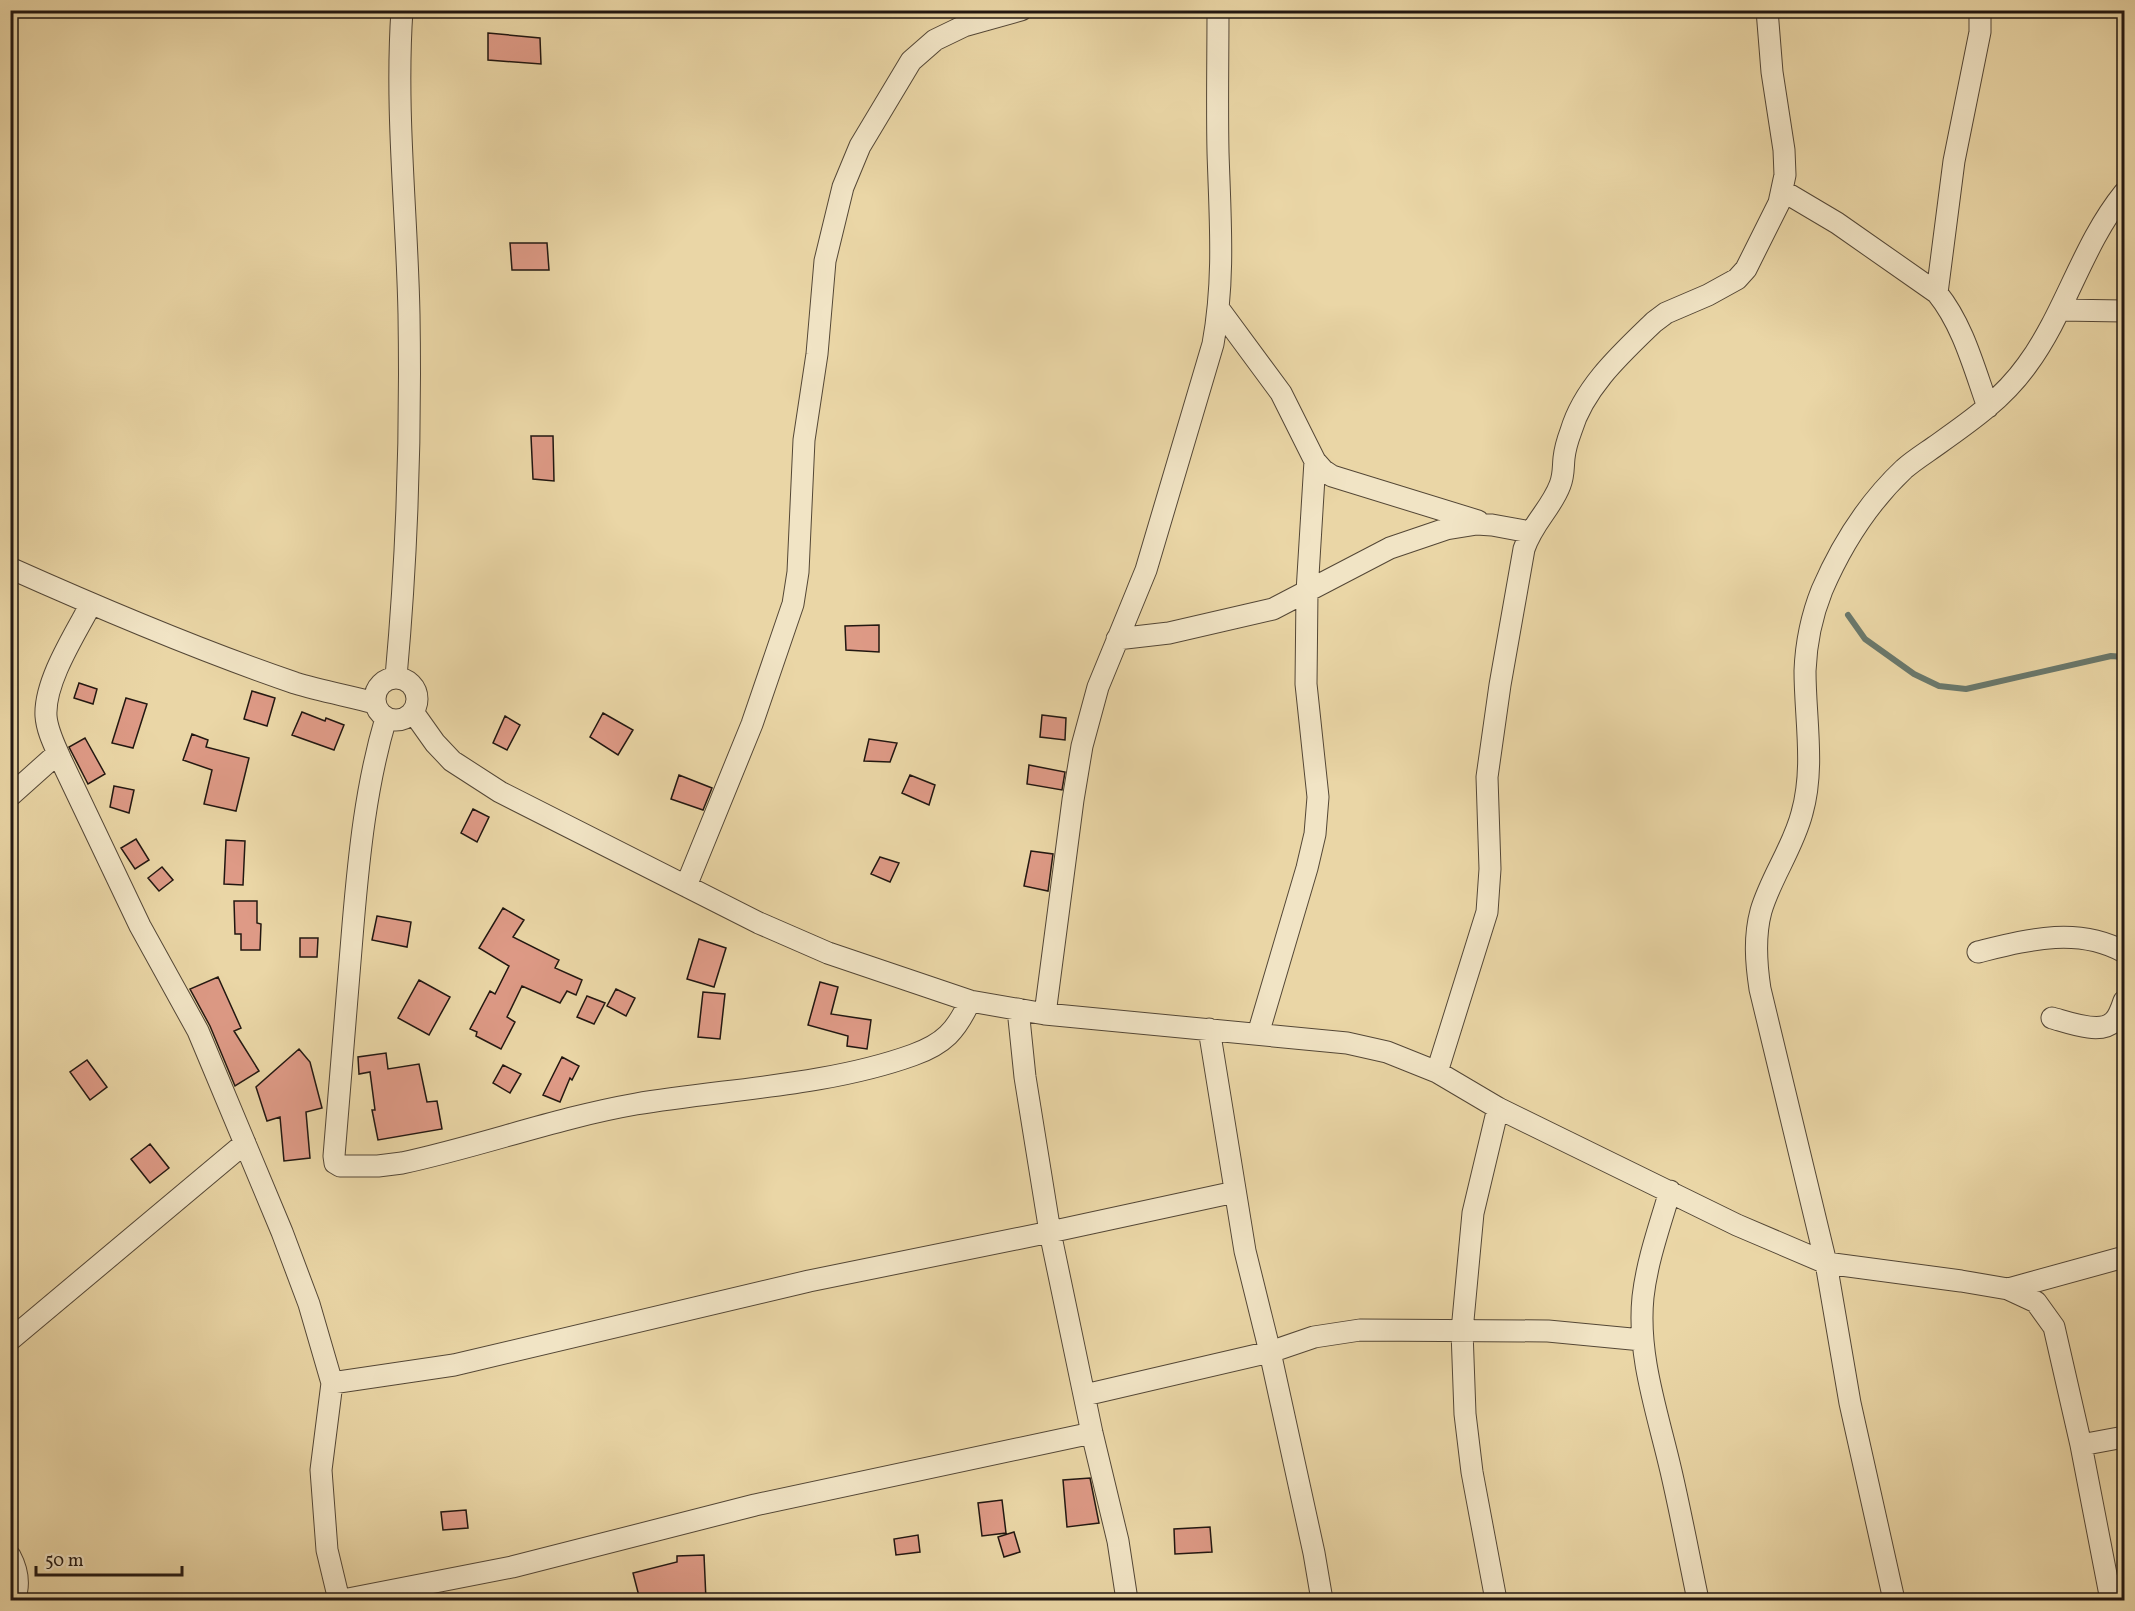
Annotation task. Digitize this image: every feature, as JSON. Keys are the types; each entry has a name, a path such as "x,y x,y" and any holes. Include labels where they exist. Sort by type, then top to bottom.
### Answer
{"street":[{"path":"396,677 408,471 409,314 399,82 402,10"},
{"path":"686,886 752,724 793,604 798,572 804,440 816,354 825,261 843,187 860,146 911,61 935,40 964,26 1021,10"},
{"path":"1045,1014 1082,746 1098,687 1146,570 1213,344 1222,273 1218,130 1218,10"},
{"path":"1437,1072 1487,912 1490,870 1487,777 1500,685 1524,549 1530,532 1557,493 1564,474 1564,454 1571,430 1577,412 1590,391 1654,322 1666,313 1708,295 1737,279 1746,269 1779,203 1783,191 1784,150 1772,72 1767,10"},
{"path":"1937,293 1954,162 1980,32 1980,10"},
{"path":"1783,191 1837,223 1937,293 1957,323 1988,406"},
{"path":"1894,1600 1850,1403 1826,1263 1765,1011 1756,957 1761,911 1791,845 1807,791 1808,716 1805,672 1809,639 1822,591 1857,525 1880,494 1906,468 2007,391 2027,365 2060,310 2113,207 2124,194"},
{"path":"1219,309 1281,393 1315,461 1323,470 1332,476 1492,525 1530,532"},
{"path":"2060,310 2124,310"},
{"path":"1258,1034 1315,834 1318,797 1306,684 1306,592 1315,461"},
{"path":"1117,639 1169,633 1273,609 1390,548 1460,526 1492,525"},
{"path":"10,568 90,604 295,683 381,711 396,721 413,712 417,704 417,694 413,685 406,679 396,677 387,679 379,685 375,694 381,711 357,884 334,1156 335,1163 340,1166 378,1166 402,1163 592,1113 720,1091 779,1084 877,1066 914,1055 935,1045 960,1024 970,1001"},
{"path":"90,604 51,683 46,698 46,718 58,753 140,926 198,1031 309,1304 332,1383 321,1470 327,1550 341,1600 512,1566 755,1505 1092,1433"},
{"path":"413,712 435,743 452,760 500,792 759,923 828,953 970,1001 1045,1014 1347,1043 1387,1052 1437,1072 1498,1108 1737,1225 1826,1263 2008,1289 2036,1302 2054,1327 2081,1445 2111,1600"},
{"path":"10,796 58,753"},
{"path":"1978,952 2023,941 2056,937 2085,938 2108,943 2124,952"},
{"path":"2052,1018 2088,1028 2103,1027 2112,1023 2124,1001"},
{"path":"1018,1009 1025,1077 1050,1232 1092,1433 1118,1541 1127,1600"},
{"path":"1209,1029 1245,1251 1270,1352 1314,1553 1322,1600"},
{"path":"1497,1600 1472,1472 1466,1414 1462,1332 1473,1213 1498,1108"},
{"path":"10,1341 245,1143"},
{"path":"1670,1191 1649,1262 1643,1296 1642,1340 1698,1600"},
{"path":"332,1383 454,1365 809,1281 1234,1192"},
{"path":"2008,1289 2124,1257"},
{"path":"1084,1395 1270,1352 1314,1337 1360,1330 1548,1331 1642,1340"},
{"path":"2081,1445 2124,1437"},
{"path":"10,1556 17,1574 17,1593 14,1600"}],"building":[{"path":"488,33 540,38 541,64 488,60"},
{"path":"510,243 547,243 549,270 512,270"},
{"path":"531,436 553,436 554,481 533,479"},
{"path":"879,625 879,652 846,650 845,626"},
{"path":"79,683 97,689 93,704 74,698"},
{"path":"252,691 275,698 267,726 244,719"},
{"path":"126,698 147,704 133,748 112,743"},
{"path":"302,712 344,725 334,750 292,735"},
{"path":"603,713 633,730 618,755 590,737"},
{"path":"1042,715 1066,718 1065,740 1040,737"},
{"path":"505,716 520,725 507,750 493,743"},
{"path":"192,734 208,740 206,747 249,758 236,811 204,804 212,770 183,760"},
{"path":"85,738 105,774 88,784 69,747"},
{"path":"869,739 897,743 890,762 864,761"},
{"path":"1029,765 1065,772 1062,790 1027,784"},
{"path":"679,775 712,788 703,810 671,799"},
{"path":"910,775 935,785 929,805 902,793"},
{"path":"114,786 134,790 129,813 110,807"},
{"path":"473,809 489,817 477,842 461,833"},
{"path":"136,839 149,860 135,869 121,848"},
{"path":"226,840 245,841 243,885 224,884"},
{"path":"1031,851 1053,854 1048,891 1024,886"},
{"path":"880,857 899,863 890,882 871,874"},
{"path":"162,867 173,880 159,891 148,878"},
{"path":"234,901 257,901 257,923 261,924 260,950 241,950 241,934 235,934"},
{"path":"503,908 524,920 513,937 559,960 555,968 582,980 576,995 567,991 560,1003 522,986 507,1017 515,1022 501,1049 476,1036 477,1032 470,1029 490,991 495,994 509,966 479,948"},
{"path":"377,916 411,922 407,947 372,940"},
{"path":"300,938 318,938 317,957 300,957"},
{"path":"699,939 726,948 714,987 687,979"},
{"path":"218,977 241,1028 234,1031 259,1071 235,1086 210,1026 190,989"},
{"path":"419,980 450,997 429,1035 398,1018"},
{"path":"820,982 838,987 831,1014 871,1020 867,1049 847,1046 848,1036 808,1025"},
{"path":"616,989 635,998 626,1016 607,1006"},
{"path":"703,992 725,994 720,1039 698,1037"},
{"path":"587,996 605,1003 594,1024 577,1017"},
{"path":"299,1049 310,1062 322,1108 306,1112 310,1158 284,1161 280,1117 267,1121 256,1087"},
{"path":"386,1053 388,1069 419,1064 427,1102 437,1101 442,1129 378,1140 372,1110 375,1110 370,1072 359,1074 358,1057"},
{"path":"562,1057 579,1066 572,1080 570,1078 560,1102 543,1095"},
{"path":"87,1060 107,1087 90,1100 70,1072"},
{"path":"503,1065 521,1074 510,1093 493,1083"},
{"path":"150,1144 169,1168 150,1183 131,1159"},
{"path":"1090,1478 1099,1523 1067,1527 1063,1480"},
{"path":"1002,1500 1006,1533 982,1536 978,1503"},
{"path":"466,1510 468,1528 443,1530 441,1512"},
{"path":"1210,1527 1212,1552 1175,1554 1174,1529"},
{"path":"1014,1532 1020,1552 1004,1557 998,1537"},
{"path":"918,1535 920,1552 896,1555 894,1539"},
{"path":"704,1555 706,1600 640,1600 633,1573 677,1562 677,1556"}],"waterway":[{"path":"1848,615 1865,639 1914,674 1939,686 1966,689 2111,656 2124,657"}]}
